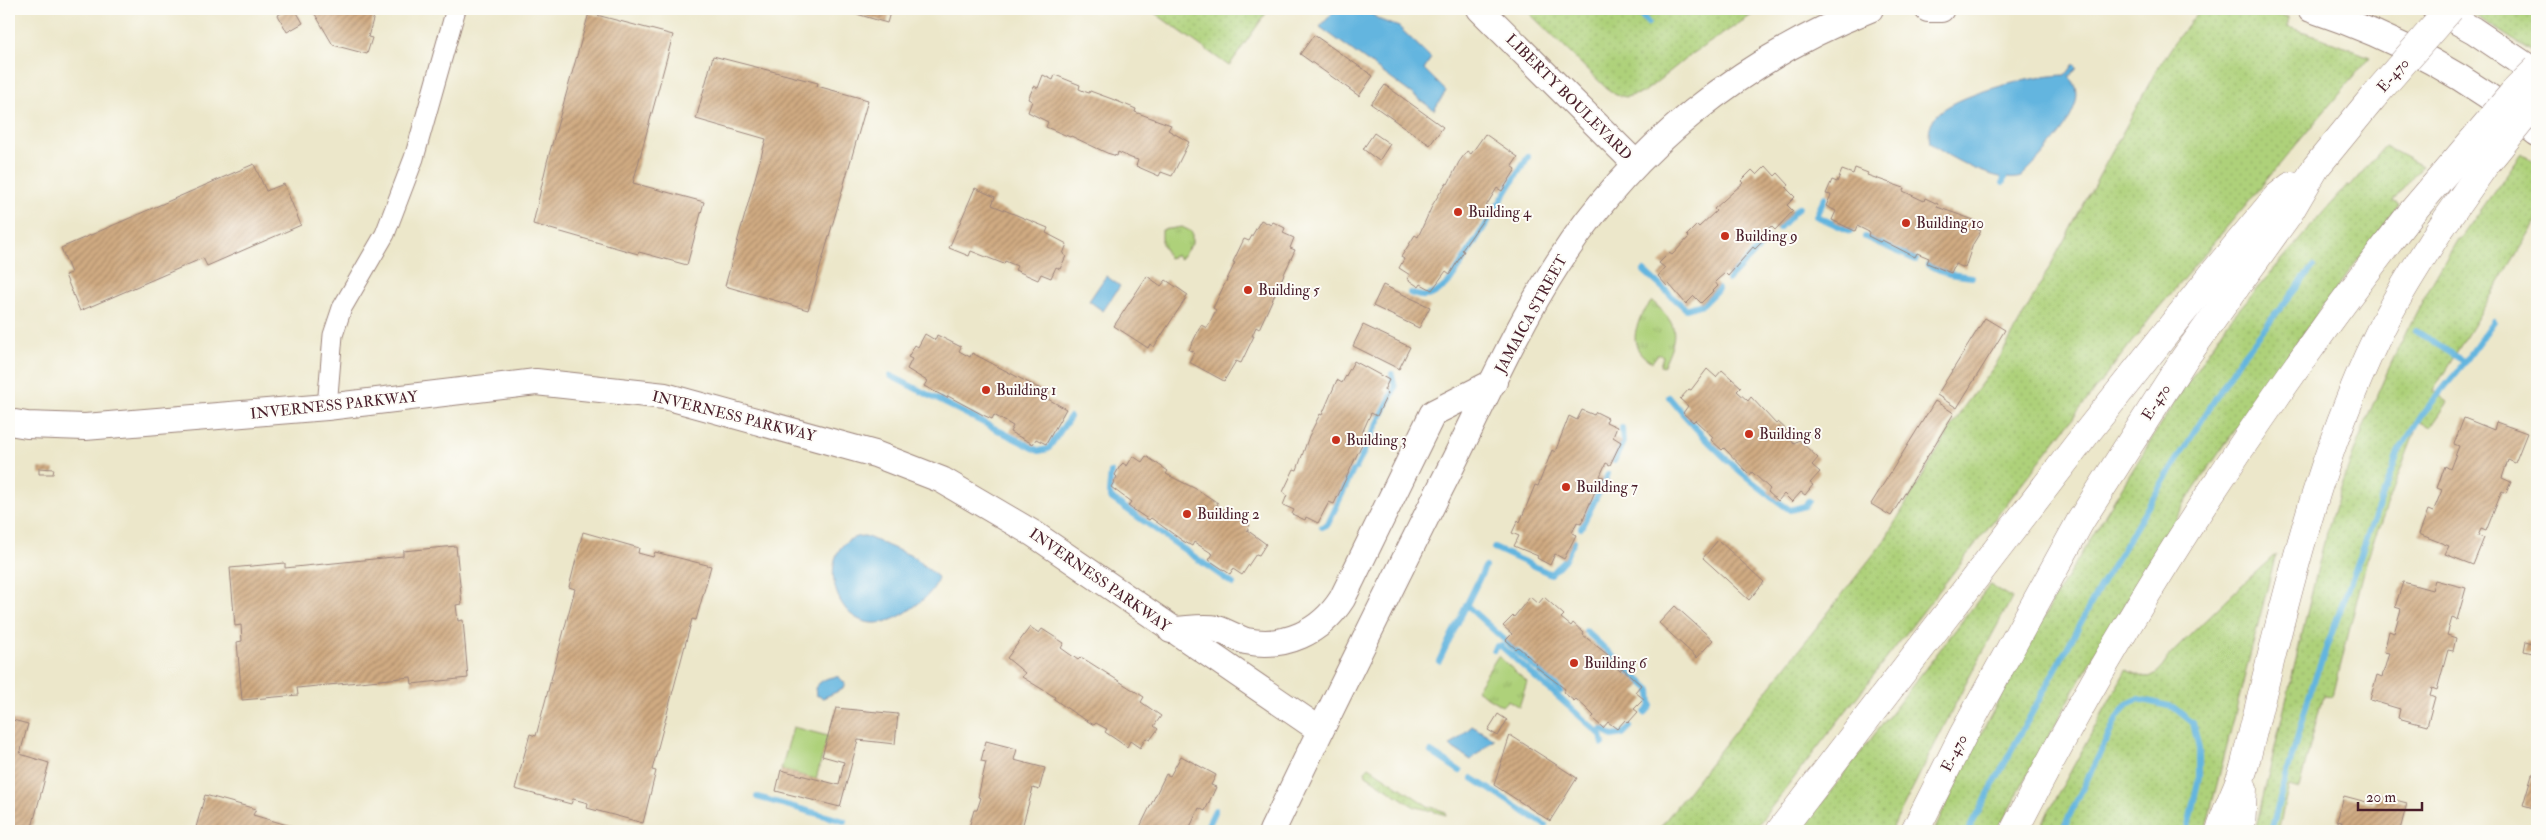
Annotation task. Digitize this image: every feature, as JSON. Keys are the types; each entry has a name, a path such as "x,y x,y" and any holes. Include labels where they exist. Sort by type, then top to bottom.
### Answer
{"highway":[{"name":"E-470","path":"1915,831 2013,640 2081,520 2184,359 2289,213 2316,167 2450,9"},
{"path":"2014,831 2112,653 2196,514 2268,406 2350,292 2412,212 2514,92 2537,71"},
{"path":"2220,831 2244,767 2293,568 2331,448 2377,338 2395,303 2440,229 2485,165 2537,102"},
{"path":"1780,831 2060,468 2217,269 2277,197 2316,167"},
{"path":"2241,831 2244,767"}],"main road":[{"name":"LIBERTY BOULEVARD","path":"1480,9 1636,164"},
{"name":"JAMAICA STREET","path":"1272,831 1320,730 1494,382 1556,265 1604,200 1636,164 1679,122 1730,84 1802,40 1870,9"},
{"path":"1928,9 1941,9"},
{"path":"2311,9 2375,33 2419,53 2465,79 2537,133"},
{"path":"2436,9 2537,71"},
{"name":"INVERNESS PARKWAY","path":"9,422 27,426 85,427 327,407 536,382 674,398 875,454 927,473 981,502 1034,534 1171,630 1320,730"},
{"path":"1171,630 1217,630 1245,641 1270,643 1296,638 1320,625 1342,599 1433,413 1494,382"}],"street":[{"path":"327,407 333,335 342,308 385,234 414,158 456,9"}],"green space":[{"path":"1149,9 1269,9 1229,66"},
{"path":"1525,9 1761,9 1689,56 1643,93 1626,97 1616,95 1605,87"},
{"path":"2201,9 2257,9 2288,17 2288,27 2370,57 2152,316 1753,831 1657,831 1884,541 1963,408 1996,364 2156,71 2179,36"},
{"path":"2465,9 2537,9 2537,55"},
{"path":"2385,146 2422,166 2393,201 2399,205 2312,321 2195,487 2090,662 1997,831 1934,831 1976,743 2055,597 2167,414 2228,322 2347,185 2350,186"},
{"path":"2522,153 2537,166 2537,220 2433,391 2448,402 2431,427 2419,421 2367,559 2333,696 2323,695 2299,789 2289,786 2278,831 2255,831 2323,546 2335,506 2364,427 2416,312 2437,275 2458,239 2460,239"},
{"path":"1182,227 1192,232 1192,244 1180,259 1176,256 1169,258 1162,244 1162,230"},
{"path":"1652,301 1668,317 1674,331 1672,346 1663,367 1660,366 1663,356 1658,354 1652,362 1643,356 1635,341 1638,324"},
{"path":"2276,554 2205,831 2038,831 2126,670 2145,678 2159,671 2171,654 2187,638"},
{"path":"1990,585 2012,598 1964,687 1891,831 1800,831"},
{"path":"1498,656 1527,682 1519,707 1508,700 1502,706 1476,690"},
{"path":"793,727 828,736 816,779 781,770"},
{"path":"1369,767 1428,806 1446,812 1446,815 1413,806 1366,775 1365,771"}],"water":[{"path":"1336,9 1364,9 1380,20 1399,27 1431,58 1424,69 1446,91 1434,110 1320,27"},
{"path":"2074,64 2077,67 2069,77 2076,88 2076,101 2071,115 2063,130 2052,144 2021,177 2000,177 1987,173 1960,162 1930,143 1931,123 1935,117 1959,101 1996,87 2016,82 2066,75"},
{"path":"1106,276 1120,286 1103,311 1089,301"},
{"path":"865,536 912,556 938,577 931,591 920,602 911,609 884,622 863,621 847,611 837,594 833,574 836,555 847,541"},
{"path":"839,677 845,683 843,689 823,698 816,695 815,688 820,683 829,678"},
{"path":"1472,726 1494,739 1471,760 1450,746"}],"building":[{"path":"289,9 295,9 303,23 287,32 278,15"},
{"path":"312,9 376,9 368,37 372,38 367,54 333,45"},
{"path":"840,9 891,9 887,23"},
{"path":"589,13 673,35 633,183 704,202 687,265 639,252 638,254 533,224 547,162"},
{"path":"1314,35 1373,76 1359,96 1300,54"},
{"path":"713,56 818,83 817,86 868,100 808,310 725,286 766,139 696,119"},
{"path":"1043,75 1053,80 1055,75 1080,85 1079,89 1112,99 1136,109 1135,112 1171,125 1168,130 1189,142 1172,176 1161,172 1159,176 1136,166 1138,160 1118,152 1117,156 1107,153 1071,136 1046,127 1048,122 1028,112 1032,101 1028,99 1034,86 1038,88"},
{"path":"1385,85 1443,127 1430,145 1371,104"},
{"path":"1374,133 1390,144 1379,161 1363,149"},
{"name":"Building 4","path":"1485,134 1518,157 1512,166 1516,169 1502,191 1497,188 1486,206 1490,208 1462,250 1464,251 1450,274 1446,271 1432,290 1421,284 1419,287 1407,279 1410,275 1399,268 1404,259 1401,257 1415,235 1418,237 1433,204 1446,183 1448,184 1459,162 1467,151 1471,154"},
{"path":"254,164 266,191 284,184 301,225 207,266 203,258 80,311 65,275 71,273 61,248"},
{"name":"Building 9","path":"1766,166 1775,176 1778,173 1789,185 1786,188 1795,197 1787,205 1793,211 1775,230 1771,226 1761,237 1764,240 1755,249 1753,247 1728,276 1725,273 1715,282 1718,286 1701,303 1694,296 1686,304 1669,284 1667,286 1658,276 1665,268 1659,263 1669,253 1672,255 1689,237 1687,235 1697,225 1699,227 1716,211 1714,209 1743,183 1741,181 1752,170 1757,175"},
{"name":"Building 10","path":"1855,168 1868,173 1867,175 1904,188 1903,191 1924,201 1925,198 1938,204 1937,207 1974,220 1971,227 1981,231 1973,244 1965,268 1955,264 1951,273 1927,263 1929,258 1917,253 1915,257 1882,240 1880,242 1868,236 1869,232 1857,226 1855,231 1832,220 1836,211 1826,206 1831,195 1826,194 1832,180 1837,182 1842,170 1853,174"},
{"path":"975,188 995,197 992,205 1048,228 1046,233 1067,244 1063,254 1066,256 1060,269 1056,267 1051,278 1041,274 1038,280 1015,270 1017,266 1005,261 1004,264 971,251 969,256 949,248"},
{"name":"Building 5","path":"1261,220 1271,225 1273,222 1285,228 1283,233 1294,238 1290,248 1295,250 1259,329 1256,327 1252,336 1254,336 1241,363 1236,361 1224,381 1189,362 1194,352 1189,350 1201,325 1207,328 1216,310 1213,308 1235,263 1233,262 1244,239 1249,241"},
{"path":"1147,276 1161,286 1166,280 1188,295 1154,347 1150,344 1148,348 1114,326"},
{"path":"1383,285 1430,307 1419,328 1373,306"},
{"path":"1985,318 2005,330 1957,408 1937,395"},
{"path":"1363,325 1410,347 1399,369 1353,346"},
{"name":"Building 1","path":"925,334 935,340 937,335 961,347 959,351 970,357 972,353 1048,393 1046,398 1066,409 1046,444 1036,439 1033,444 1010,432 1013,426 994,415 992,419 924,386 927,381 907,369 912,359 908,357 915,345 918,347"},
{"name":"Building 3","path":"1354,361 1389,380 1384,390 1388,393 1377,416 1371,413 1362,433 1365,435 1362,444 1334,504 1329,502 1318,523 1306,517 1305,520 1292,514 1294,510 1283,505 1287,495 1283,492 1294,469 1297,470 1309,436 1320,414 1322,415 1337,380 1342,383"},
{"name":"Building 8","path":"1707,369 1716,377 1722,370 1741,387 1737,391 1748,401 1751,397 1776,424 1778,422 1789,432 1786,436 1794,443 1799,440 1818,458 1812,465 1820,472 1810,483 1813,485 1805,495 1801,492 1792,502 1784,494 1778,501 1768,492 1770,489 1752,472 1750,475 1724,448 1722,450 1711,440 1713,437 1695,420 1693,422 1683,413 1688,406 1680,399 1689,389 1691,390"},
{"path":"1935,401 1954,413 1891,516 1871,504"},
{"name":"Building 7","path":"1582,410 1594,415 1596,412 1608,418 1606,422 1617,427 1613,437 1621,442 1610,465 1606,463 1605,465 1600,476 1604,477 1598,489 1596,489 1581,524 1577,522 1572,533 1576,535 1564,559 1555,554 1550,565 1537,558 1538,556 1514,546 1519,536 1512,533 1518,520 1520,522 1535,485 1538,486 1552,450 1555,452 1569,416 1577,420"},
{"path":"2464,418 2494,430 2496,422 2527,433 2515,463 2508,460 2502,478 2511,482 2506,493 2502,491 2486,531 2481,529 2478,536 2484,538 2473,565 2445,554 2449,546 2419,534 2428,510 2433,512 2442,490 2437,488 2445,466 2450,469 2459,446 2454,444"},
{"name":"Building 2","path":"1133,456 1142,462 1146,456 1168,471 1166,474 1198,490 1218,503 1217,505 1250,525 1247,530 1266,544 1259,555 1256,554 1242,575 1233,569 1230,574 1209,560 1213,554 1194,542 1192,546 1183,541 1151,518 1149,520 1128,506 1131,502 1111,487 1117,477 1115,475 1120,466 1123,463 1127,466"},
{"path":"39,468 54,469 53,474 39,474"},
{"path":"583,532 639,548 638,553 653,557 655,552 711,566 696,620 692,619 652,770 656,771 643,823 587,808 588,803 573,799 571,804 515,789 530,734 536,736 575,589 569,587"},
{"path":"1718,540 1764,582 1749,600 1703,558"},
{"path":"456,546 462,604 456,605 458,621 463,620 468,678 412,684 411,677 297,688 298,695 242,700 237,642 242,641 241,625 235,626 230,568 285,563 285,568 403,556 403,551"},
{"path":"2435,580 2466,588 2457,620 2452,618 2447,635 2456,638 2453,651 2448,650 2437,690 2432,688 2430,695 2435,697 2427,726 2398,718 2400,709 2370,700 2377,675 2382,677 2389,653 2384,652 2389,631 2394,633 2401,609 2395,607 2403,582 2432,590"},
{"name":"Building 6","path":"1530,597 1538,604 1544,597 1564,615 1561,618 1571,626 1573,623 1584,633 1583,635 1613,659 1610,662 1620,671 1622,668 1641,685 1635,692 1644,699 1634,709 1638,712 1628,723 1625,720 1617,729 1608,722 1603,728 1592,718 1594,716 1586,708 1576,699 1574,701 1563,692 1565,689 1535,666 1537,664 1518,647 1516,649 1506,640 1512,634 1503,626 1514,617"},
{"path":"1675,606 1713,640 1697,658 1659,623"},
{"path":"2537,624 2537,654 2524,651 2526,641 2532,643"},
{"path":"1030,627 1039,633 1042,629 1064,643 1061,648 1078,660 1081,657 1144,697 1141,702 1161,716 1154,726 1158,729 1150,740 1146,738 1140,748 1130,741 1127,747 1105,732 1107,729 1096,723 1094,725 1074,713 1054,699 1055,697 1022,677 1025,673 1007,658"},
{"path":"836,708 898,714 895,744 858,740 840,807 776,791 781,770 839,785 844,762 822,756"},
{"path":"1498,714 1507,720 1498,736 1488,730"},
{"path":"9,719 28,724 20,754 49,763 31,831 9,831"},
{"path":"1510,735 1577,778 1550,821 1494,785"},
{"path":"986,741 1017,749 1014,760 1045,768 1039,790 1033,788 1021,831 968,831 974,810 977,810 981,798 978,797 986,762 981,761"},
{"path":"1181,756 1216,775 1211,785 1216,787 1205,811 1199,808 1190,827 1193,829 1192,831 1138,831 1166,774 1170,776"},
{"path":"2537,764 2537,809 2523,805 2532,774 2534,774"},
{"path":"205,795 256,809 253,815 308,831 195,831"},
{"path":"2376,795 2407,803 2400,830 2394,828 2393,831 2340,831 2342,822 2337,821 2344,796 2374,804"}],"waterway":[{"path":"1636,9 1648,23"},
{"path":"1410,293 1427,296 1442,289 1451,280 1528,157"},
{"path":"2003,182 2006,169"},
{"path":"1825,197 1816,216 1850,231"},
{"path":"1779,228 1799,207"},
{"path":"1865,237 1916,260"},
{"path":"1728,280 1768,239"},
{"path":"1928,265 1949,274 1972,277"},
{"path":"1968,831 2100,587 2152,500 2240,359 2313,267"},
{"path":"1644,271 1686,309 1703,304 1718,289"},
{"path":"2271,831 2310,692 2399,451 2424,412 2465,362 2494,321"},
{"path":"2416,331 2465,362"},
{"path":"1356,468 1395,388 1392,374"},
{"path":"891,376 1039,451 1048,449 1070,417"},
{"path":"1669,397 1725,458 1773,498 1790,510 1805,506 1809,501"},
{"path":"1614,461 1623,442 1622,428"},
{"path":"1322,527 1328,524 1353,471"},
{"path":"1111,472 1109,492 1111,498 1233,584"},
{"path":"1581,528 1608,474"},
{"path":"1494,548 1551,574 1564,560 1574,541"},
{"path":"1439,661 1485,567"},
{"path":"1466,605 1561,691"},
{"path":"1586,631 1616,659"},
{"path":"1494,650 1497,646 1501,646 1545,686"},
{"path":"1628,670 1650,689 1651,706 1645,713"},
{"path":"1547,687 1601,735 1603,744"},
{"path":"2062,831 2117,718 2127,704 2138,699 2173,707 2193,723 2199,749 2199,777 2187,831"},
{"path":"1603,729 1612,736 1623,734 1630,727"},
{"path":"1431,752 1460,771"},
{"path":"1472,778 1545,825"},
{"path":"757,797 844,821"},
{"path":"1205,831 1215,810"}],"place":[{"name":"Building 4","path":"1458,212"},
{"name":"Building 10","path":"1906,223"},
{"name":"Building 9","path":"1725,236"},
{"name":"Building 5","path":"1248,290"},
{"name":"Building 1","path":"986,390"},
{"name":"Building 8","path":"1749,434"},
{"name":"Building 3","path":"1336,440"},
{"name":"Building 7","path":"1566,487"},
{"name":"Building 2","path":"1187,514"},
{"name":"Building 6","path":"1574,663"}]}
